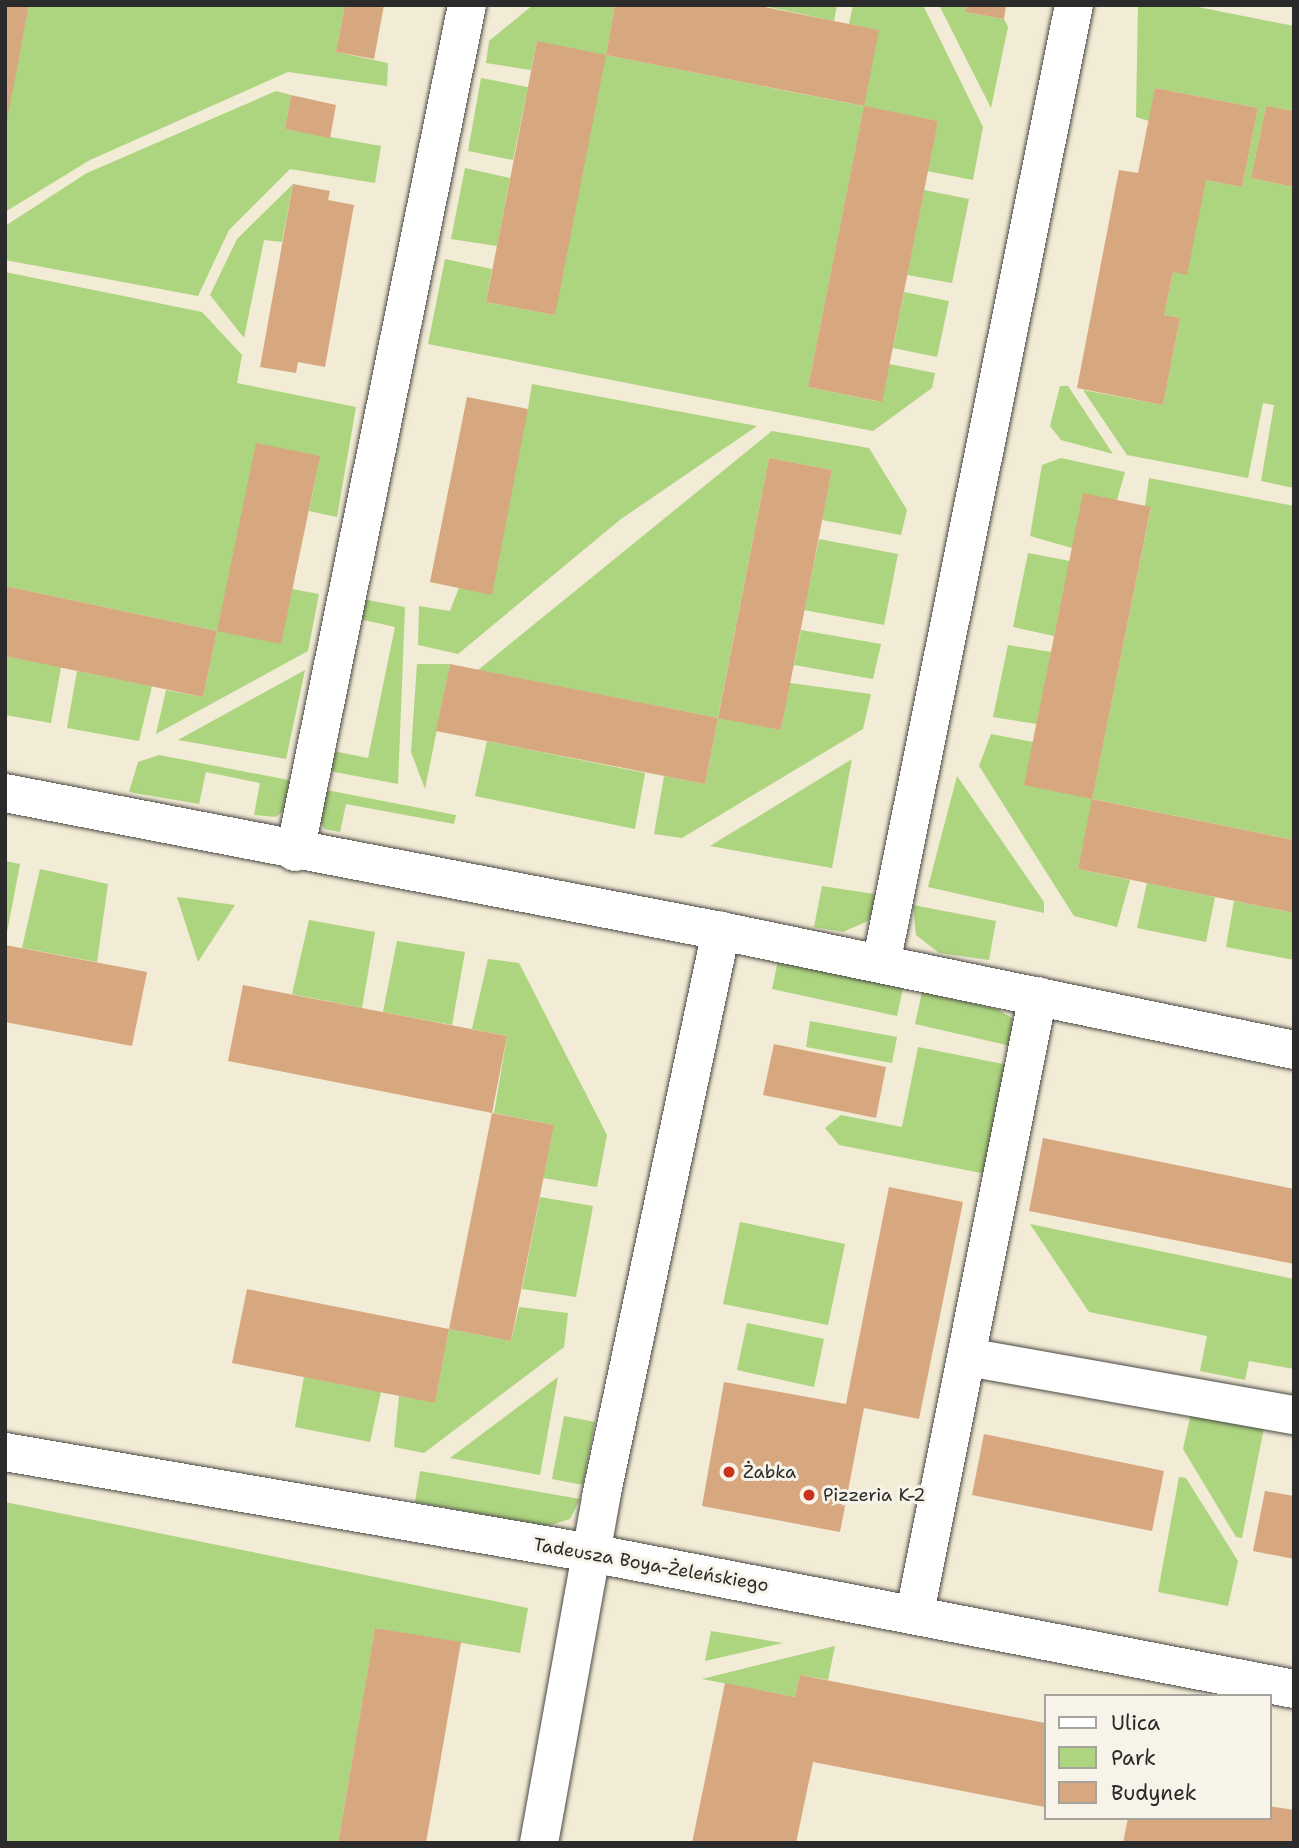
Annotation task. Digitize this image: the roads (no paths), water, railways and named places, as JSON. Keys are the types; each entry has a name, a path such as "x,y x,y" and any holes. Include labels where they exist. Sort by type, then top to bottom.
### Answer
{"street":[{"path":"295,852 467,5"},
{"path":"881,964 1074,5"},
{"path":"5,793 295,852 721,931 1294,1050"},
{"path":"539,1843 591,1553 721,931"},
{"path":"915,1613 1038,996"},
{"path":"967,1357 1294,1416"},
{"name":"Tadeusza Boya-Żeleńskiego","path":"5,1452 591,1553 915,1613 1294,1689"}],"place":[{"name":"Żabka","path":"729,1472"},
{"name":"Pizzeria K-2","path":"809,1495"}]}
